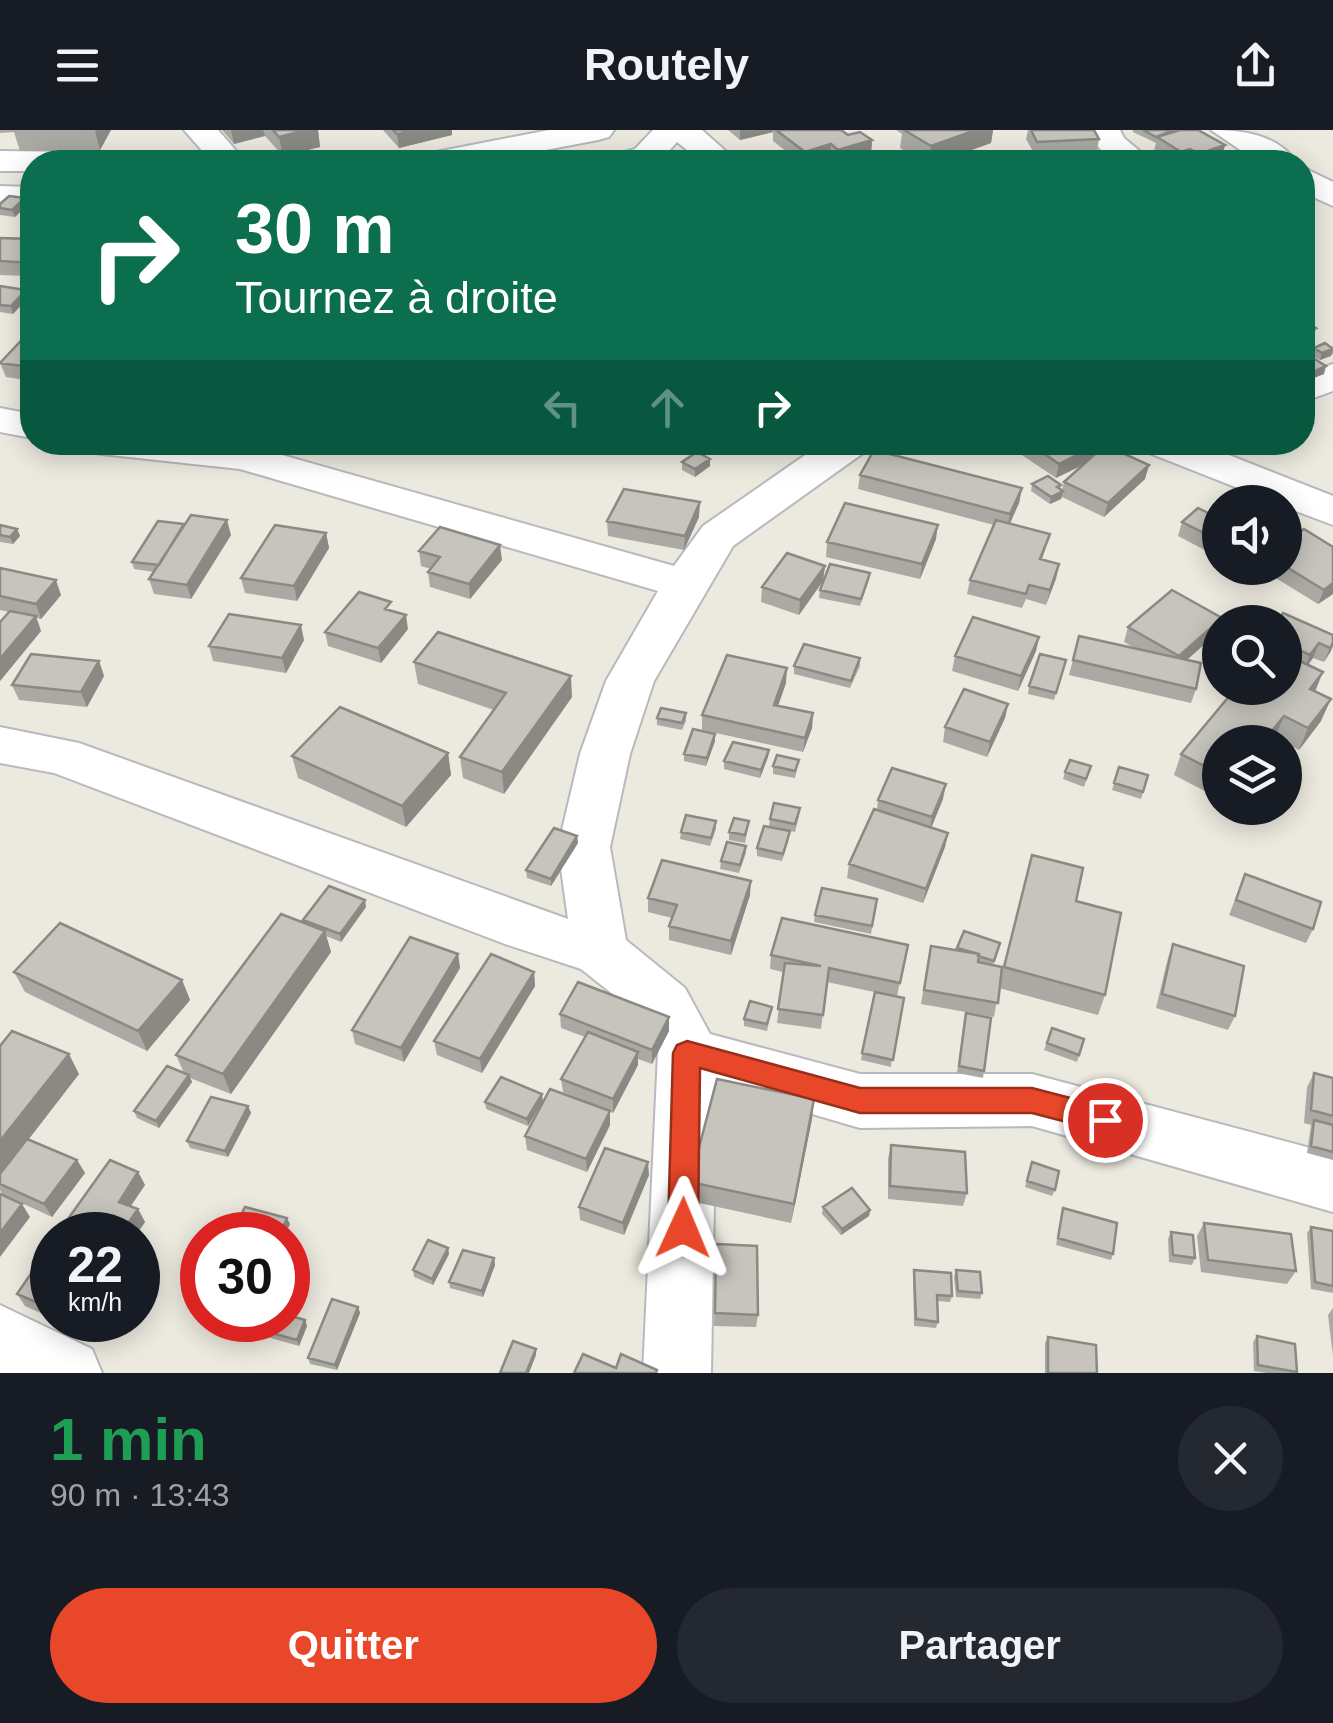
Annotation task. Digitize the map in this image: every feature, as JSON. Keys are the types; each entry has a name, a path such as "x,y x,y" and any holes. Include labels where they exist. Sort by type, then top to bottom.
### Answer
{"street":[{"path":"200,130 219,150"},
{"path":"497,150 598,130"},
{"path":"652,150 670,130"},
{"path":"682,130 707,150"},
{"path":"1104,130 1110,143 1120,150"},
{"path":"1227,130 1260,150"},
{"path":"266,455 685,584"},
{"path":"600,952 584,848 605,754 630,680 685,584 718,536 833,455"},
{"path":"1203,455 1333,511"},
{"path":"0,745 61,756 524,928 600,952 652,988 678,1023 687,1053 677,1373"},
{"path":"687,1053 860,1100 1032,1100 1333,1184"},
{"path":"0,1338 68,1373"}],"building":[{"path":"273,130 306,130 279,137"},
{"path":"776,130 841,130 848,135 860,132 872,140 838,150 831,144 802,150"},
{"path":"904,130 976,130 931,146"},
{"path":"1031,130 1094,130 1099,139 1037,142"},
{"path":"1143,130 1174,130 1156,137"},
{"path":"1180,130 1198,130 1225,145 1211,150 1178,150 1157,137"},
{"path":"9,196 20,197 12,210 0,208"},
{"path":"0,238 20,239 20,262 0,261"},
{"path":"0,286 20,289 20,296 11,306 0,305"},
{"path":"20,342 20,366 0,363"},
{"path":"1325,343 1333,349 1322,353 1315,348"},
{"path":"1315,359 1326,366 1315,371"},
{"path":"692,455 710,459 695,469 682,462"},
{"path":"871,455 893,455 1022,488 1010,514 860,475"},
{"path":"1046,455 1077,455 1059,464"},
{"path":"1094,455 1127,455 1149,465 1108,503 1064,482"},
{"path":"1048,476 1063,491 1051,497 1032,484"},
{"path":"624,489 700,502 685,536 607,521"},
{"path":"845,503 938,525 922,564 827,542"},
{"path":"1198,508 1202,510 1202,532 1182,522"},
{"path":"191,515 227,520 187,585 149,579"},
{"path":"996,520 1050,534 1040,559 1059,564 1050,590 1029,585 1026,594 970,580"},
{"path":"158,521 184,524 159,565 132,562"},
{"path":"0,525 17,529 10,537 0,535"},
{"path":"275,525 326,533 294,586 241,578"},
{"path":"440,527 500,545 469,584 428,572 440,557 419,551"},
{"path":"1302,530 1333,547 1333,583 1324,590 1302,576"},
{"path":"787,553 825,566 800,600 762,587"},
{"path":"830,564 870,573 861,599 820,590"},
{"path":"0,568 56,580 36,604 0,596"},
{"path":"1172,590 1202,607 1202,636 1179,656 1128,627"},
{"path":"359,592 391,602 385,609 406,615 378,648 325,632"},
{"path":"10,611 36,616 0,659 0,622"},
{"path":"229,614 301,625 282,658 209,646"},
{"path":"973,617 1039,637 1021,676 955,656"},
{"path":"1302,621 1333,635 1330,648 1319,643 1310,655 1302,651"},
{"path":"438,632 571,676 502,772 460,757 506,693 414,662"},
{"path":"1079,636 1201,663 1196,689 1073,660"},
{"path":"804,644 860,658 851,681 794,666"},
{"path":"31,654 99,661 81,692 12,685"},
{"path":"1040,654 1066,660 1056,693 1029,686"},
{"path":"727,655 787,668 774,705 813,713 805,738 702,715"},
{"path":"1302,662 1323,672 1310,689 1331,699 1308,728 1284,716 1277,725 1205,725 1222,705 1302,705"},
{"path":"964,689 1008,704 990,742 945,727"},
{"path":"340,707 448,753 402,806 292,756"},
{"path":"661,708 686,713 682,723 657,718"},
{"path":"693,729 715,734 707,758 684,754"},
{"path":"1202,729 1202,765 1181,754"},
{"path":"733,742 769,750 761,770 724,761"},
{"path":"777,755 799,760 795,771 773,766"},
{"path":"1070,760 1091,766 1086,779 1065,772"},
{"path":"1119,767 1148,775 1143,792 1114,783"},
{"path":"892,768 946,784 932,817 878,800"},
{"path":"774,803 800,808 795,824 770,819"},
{"path":"874,809 948,833 926,889 849,864"},
{"path":"686,815 716,821 711,838 681,832"},
{"path":"734,818 749,821 745,835 729,832"},
{"path":"764,826 790,831 783,854 757,848"},
{"path":"554,828 577,836 551,879 526,870"},
{"path":"727,842 746,846 740,865 721,861"},
{"path":"1032,855 1083,868 1076,901 1121,913 1105,995 1004,967"},
{"path":"662,860 751,881 731,941 669,926 677,905 648,898"},
{"path":"1245,874 1321,902 1313,929 1236,900"},
{"path":"329,886 365,900 340,934 303,920"},
{"path":"822,888 877,899 872,926 815,915"},
{"path":"281,914 325,931 223,1074 176,1055"},
{"path":"782,918 908,945 900,983 829,968 823,1015 778,1009 785,963 821,966 771,955"},
{"path":"60,923 182,980 138,1031 14,972"},
{"path":"964,931 1000,943 994,961 957,948"},
{"path":"410,937 458,954 401,1048 352,1030"},
{"path":"1173,944 1244,966 1235,1016 1162,994"},
{"path":"931,946 979,954 978,962 1002,967 998,1003 924,990"},
{"path":"491,954 534,972 480,1059 434,1041"},
{"path":"578,982 669,1017 652,1050 560,1014"},
{"path":"875,992 904,998 893,1060 862,1053"},
{"path":"750,1001 772,1007 767,1024 744,1019"},
{"path":"966,1013 991,1018 984,1071 959,1066"},
{"path":"1052,1028 1084,1039 1079,1055 1047,1043"},
{"path":"12,1031 69,1054 0,1141 0,1046"},
{"path":"588,1032 638,1052 613,1099 561,1079"},
{"path":"167,1066 189,1075 156,1121 134,1111"},
{"path":"1314,1073 1333,1078 1333,1116 1311,1110"},
{"path":"501,1077 542,1094 527,1119 485,1102"},
{"path":"717,1079 814,1099 794,1204 690,1182"},
{"path":"550,1089 610,1111 586,1159 525,1136"},
{"path":"211,1097 248,1106 225,1151 187,1141"},
{"path":"1314,1120 1333,1125 1333,1152 1311,1146"},
{"path":"27,1139 77,1160 44,1204 0,1184 0,1174"},
{"path":"891,1145 965,1152 967,1193 890,1186"},
{"path":"605,1148 648,1162 623,1223 579,1207"},
{"path":"110,1160 138,1172 119,1202 138,1209 136,1212 73,1212"},
{"path":"1032,1162 1059,1171 1055,1190 1027,1181"},
{"path":"852,1188 870,1210 842,1229 823,1207"},
{"path":"0,1194 22,1204 0,1233"},
{"path":"1063,1208 1117,1223 1113,1254 1058,1238"},
{"path":"1204,1223 1291,1234 1296,1271 1208,1260"},
{"path":"1311,1227 1333,1231 1333,1286 1315,1282"},
{"path":"1171,1232 1193,1235 1195,1258 1173,1255"},
{"path":"428,1240 448,1248 432,1279 413,1270"},
{"path":"716,1244 757,1246 758,1315 715,1313"},
{"path":"463,1250 494,1258 482,1291 449,1282"},
{"path":"914,1270 951,1273 952,1296 937,1295 938,1322 916,1319"},
{"path":"956,1270 980,1272 982,1293 958,1291"},
{"path":"30,1275 30,1300 17,1294"},
{"path":"332,1299 358,1307 335,1365 308,1358"},
{"path":"1257,1336 1295,1344 1297,1372 1258,1365"},
{"path":"1048,1337 1096,1345 1097,1373 1048,1373"},
{"path":"513,1341 536,1349 526,1373 500,1373"},
{"path":"583,1354 616,1368 621,1354 657,1370 574,1373"}],"route":[{"path":"683,1228 687,1053 860,1100 1032,1100 1105,1120"}]}
